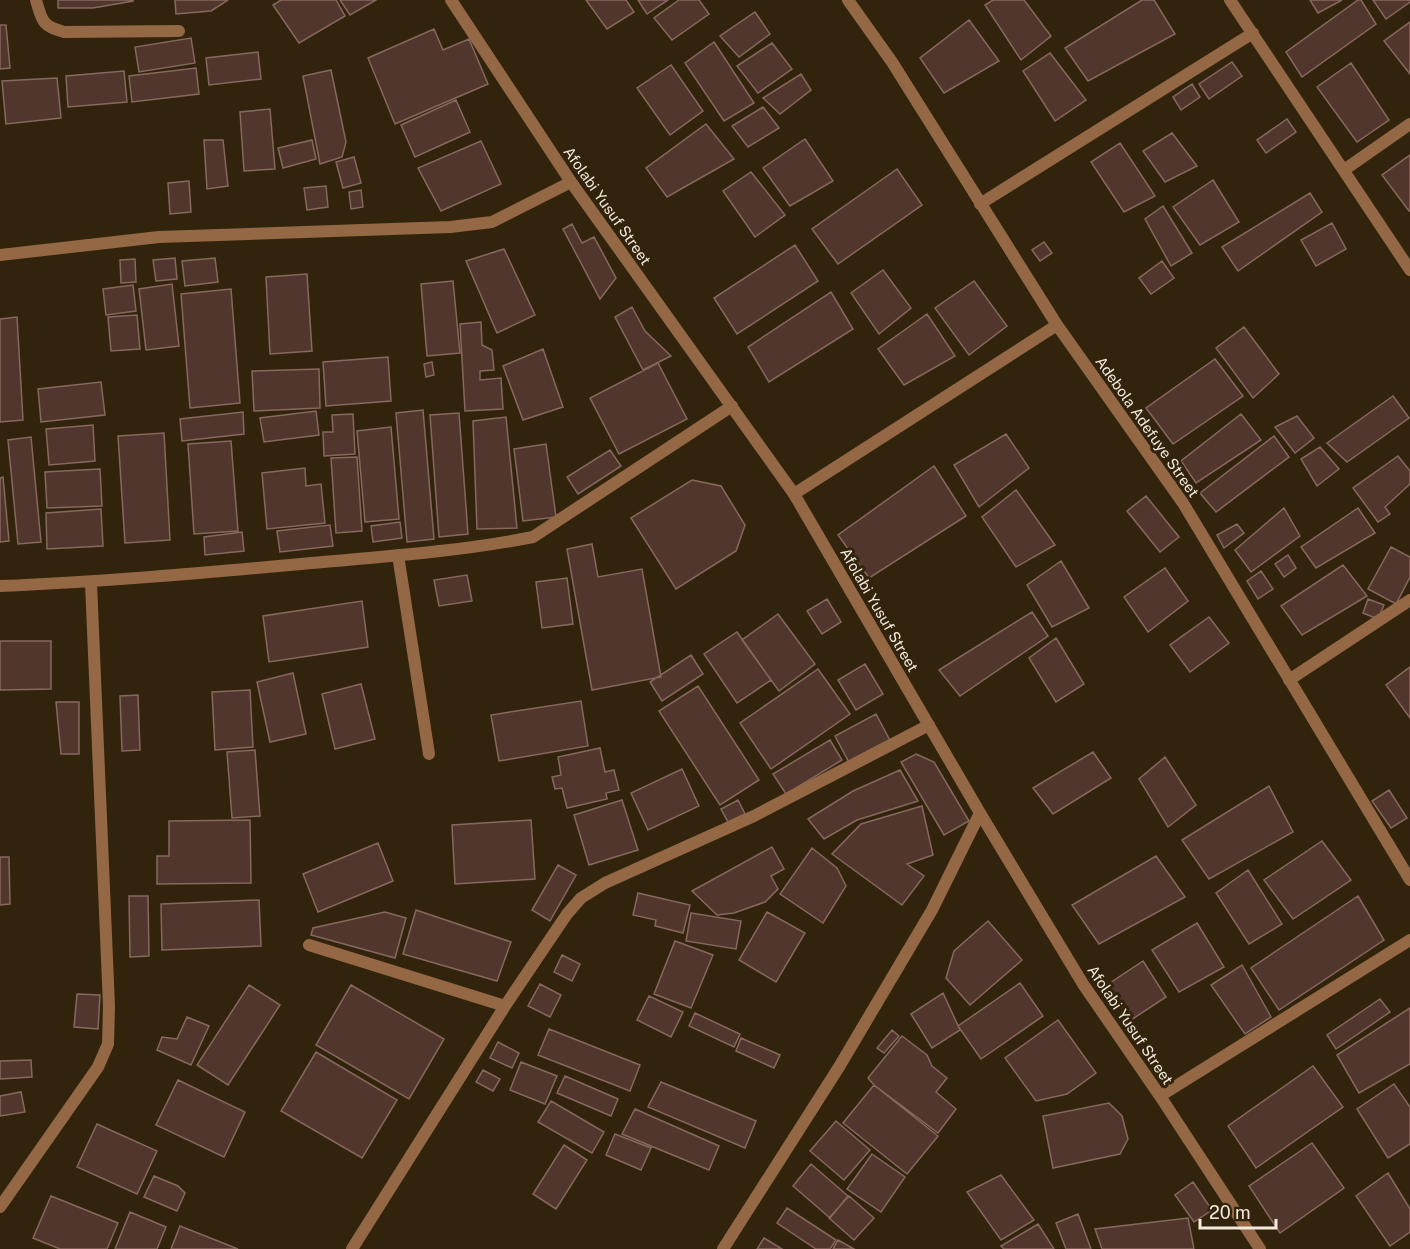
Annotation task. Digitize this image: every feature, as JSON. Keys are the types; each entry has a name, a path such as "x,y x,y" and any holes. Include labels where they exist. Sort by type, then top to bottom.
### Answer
{"street":[{"path":"36,0 42,20 49,28 64,32 179,31"},
{"name":"Afolabi Yusuf Street","path":"451,0 571,182 794,494 980,813 1083,984 1160,1096 1260,1249"},
{"name":"Adebola Adefuye Street","path":"848,0 892,62 1057,325 1183,503 1410,880"},
{"path":"1230,0 1410,270"},
{"path":"980,204 1252,33"},
{"path":"1344,170 1410,124"},
{"path":"0,255 159,237 450,227 492,222 571,182"},
{"path":"794,494 1057,325"},
{"path":"0,586 91,583 398,555 533,537 732,406"},
{"path":"398,555 429,754"},
{"path":"0,1207 98,1067 108,1044 109,1006 91,583"},
{"path":"1289,680 1410,600"},
{"path":"352,1249 505,1006 567,914 581,898 604,883 754,816 929,725"},
{"path":"723,1249 839,1067 926,920 980,813"},
{"path":"1160,1096 1410,940"},
{"path":"309,945 505,1006"}],"building":[{"path":"58,0 133,1 93,8 58,8"},
{"path":"175,0 228,0 211,11 176,14"},
{"path":"281,0 336,0 345,16 299,43 273,5"},
{"path":"340,0 376,0 350,15"},
{"path":"586,0 626,0 634,12 607,29"},
{"path":"638,0 668,0 647,14"},
{"path":"679,0 699,0 709,14 672,40 654,18"},
{"path":"993,0 1024,0 1051,36 1021,60 985,5"},
{"path":"1142,0 1154,0 1175,34 1088,81 1065,48"},
{"path":"1310,0 1342,0 1318,13"},
{"path":"1361,0 1376,24 1302,77 1286,52"},
{"path":"1373,0 1410,0 1410,2 1386,19"},
{"path":"755,12 770,34 739,57 720,36"},
{"path":"969,20 999,61 944,93 920,58"},
{"path":"1410,22 1410,74 1384,41"},
{"path":"0,25 6,25 10,68 0,69"},
{"path":"434,29 443,50 469,39 488,84 395,124 368,58"},
{"path":"191,38 195,63 139,72 135,47"},
{"path":"714,42 754,103 724,121 685,63"},
{"path":"772,43 792,69 758,93 737,66"},
{"path":"258,52 261,79 209,85 206,58"},
{"path":"1050,53 1086,100 1055,121 1023,71"},
{"path":"1232,62 1242,76 1209,99 1199,84"},
{"path":"1351,63 1389,120 1357,142 1317,87"},
{"path":"671,65 703,111 670,135 637,88"},
{"path":"196,68 199,94 132,102 129,76"},
{"path":"331,70 346,142 342,157 320,164 303,76"},
{"path":"124,71 127,102 68,107 66,76"},
{"path":"801,74 811,90 780,114 763,98"},
{"path":"57,78 61,118 6,124 2,81"},
{"path":"1192,84 1200,97 1181,110 1173,97"},
{"path":"456,100 470,132 415,157 401,125"},
{"path":"763,107 779,128 748,147 732,126"},
{"path":"270,109 275,169 244,171 240,112"},
{"path":"1287,119 1296,132 1266,153 1257,140"},
{"path":"706,124 734,159 667,197 646,168"},
{"path":"1172,133 1197,166 1165,182 1143,151"},
{"path":"805,139 833,181 790,206 763,168"},
{"path":"204,140 223,140 228,186 207,189"},
{"path":"312,140 316,159 283,168 278,148"},
{"path":"481,141 501,184 441,211 418,168"},
{"path":"1120,143 1155,196 1124,212 1091,162"},
{"path":"1410,155 1410,211 1409,211 1382,175"},
{"path":"354,157 361,183 343,188 336,162"},
{"path":"897,169 922,205 838,264 812,229"},
{"path":"751,172 785,215 755,237 723,191"},
{"path":"1213,180 1239,222 1200,245 1173,207"},
{"path":"189,181 191,212 170,214 168,183"},
{"path":"326,186 328,207 307,210 304,188"},
{"path":"361,190 363,207 351,209 349,192"},
{"path":"1310,193 1322,212 1238,271 1222,247"},
{"path":"1163,206 1192,253 1171,266 1145,219"},
{"path":"1332,223 1346,249 1316,266 1301,240"},
{"path":"572,224 582,243 594,237 616,278 600,299 563,229"},
{"path":"1044,242 1052,253 1040,261 1032,250"},
{"path":"795,245 818,281 737,334 714,298"},
{"path":"504,249 535,315 497,333 466,261"},
{"path":"175,258 177,279 156,281 153,260"},
{"path":"215,258 218,282 185,286 182,261"},
{"path":"135,259 136,282 121,283 120,260"},
{"path":"1162,261 1174,278 1151,294 1139,278"},
{"path":"883,270 911,308 879,334 851,293"},
{"path":"307,274 312,351 270,354 266,277"},
{"path":"453,281 460,353 427,356 421,284"},
{"path":"974,281 1007,326 969,355 935,308"},
{"path":"172,284 179,346 146,350 139,289"},
{"path":"133,285 136,311 106,315 103,289"},
{"path":"231,289 240,403 190,408 181,294"},
{"path":"831,292 853,329 769,382 748,347"},
{"path":"632,307 645,331 671,356 643,370 615,317"},
{"path":"927,314 955,356 904,385 878,349"},
{"path":"137,315 140,349 111,351 108,317"},
{"path":"17,317 23,420 0,422 0,319"},
{"path":"481,322 482,345 492,350 494,370 480,371 480,380 501,378 503,409 465,411 460,324"},
{"path":"1244,327 1279,374 1253,398 1216,348"},
{"path":"543,349 563,407 523,420 503,366"},
{"path":"388,357 391,401 326,406 323,362"},
{"path":"1215,359 1243,396 1173,444 1146,408"},
{"path":"432,362 434,375 426,377 424,364"},
{"path":"658,363 687,419 619,454 590,398"},
{"path":"319,369 320,408 254,411 252,371"},
{"path":"101,382 105,415 41,422 38,389"},
{"path":"1393,396 1409,418 1347,462 1327,443"},
{"path":"423,410 434,539 407,542 396,413"},
{"path":"316,411 319,435 264,442 260,418"},
{"path":"243,412 244,434 182,441 180,419"},
{"path":"459,413 468,534 439,537 430,415"},
{"path":"353,414 355,454 324,456 323,432 333,432 332,415"},
{"path":"1241,414 1261,440 1196,483 1181,461"},
{"path":"1297,416 1314,438 1295,453 1275,427"},
{"path":"506,417 517,528 477,529 473,421"},
{"path":"93,425 95,461 49,465 46,429"},
{"path":"391,427 399,519 365,522 357,431"},
{"path":"164,433 170,540 125,543 118,436"},
{"path":"1006,434 1029,468 979,507 954,465"},
{"path":"1274,436 1289,457 1216,512 1200,493"},
{"path":"31,437 41,542 18,544 8,440"},
{"path":"231,441 238,531 194,534 188,444"},
{"path":"546,444 556,517 523,521 514,449"},
{"path":"1320,447 1339,469 1317,486 1301,459"},
{"path":"610,450 621,466 578,494 567,477"},
{"path":"1398,456 1410,471 1410,484 1385,507 1390,514 1378,522 1353,488"},
{"path":"357,457 362,531 336,533 331,458"},
{"path":"934,466 966,516 869,578 838,535"},
{"path":"305,468 306,486 321,484 325,523 267,529 262,473"},
{"path":"100,469 102,506 47,508 45,472"},
{"path":"3,477 9,541 0,542 0,478"},
{"path":"692,480 721,486 745,525 736,551 676,589 631,518"},
{"path":"1016,490 1055,545 1016,567 982,517"},
{"path":"1146,496 1179,537 1160,552 1127,511"},
{"path":"1284,508 1300,536 1251,572 1235,550"},
{"path":"1358,508 1375,533 1316,568 1301,547"},
{"path":"101,509 103,546 47,549 46,513"},
{"path":"400,522 402,538 373,542 371,526"},
{"path":"1237,524 1244,533 1224,548 1217,535"},
{"path":"330,525 333,546 280,552 277,531"},
{"path":"242,532 244,551 205,555 204,537"},
{"path":"592,544 598,577 642,569 661,677 592,690 567,549"},
{"path":"1391,547 1410,557 1410,577 1396,604 1368,589"},
{"path":"1288,555 1296,568 1284,577 1275,564"},
{"path":"1061,561 1089,608 1052,627 1027,585"},
{"path":"1343,565 1367,596 1302,635 1281,606"},
{"path":"1165,568 1188,601 1148,632 1124,597"},
{"path":"1261,571 1273,589 1258,599 1247,581"},
{"path":"467,575 472,601 439,606 434,580"},
{"path":"567,578 573,624 542,628 536,582"},
{"path":"827,599 841,622 822,634 807,611"},
{"path":"1368,599 1384,605 1378,619 1363,613"},
{"path":"362,601 368,647 269,662 263,616"},
{"path":"1032,612 1048,636 960,696 939,670"},
{"path":"778,614 815,664 779,691 742,640"},
{"path":"1209,617 1229,643 1190,672 1170,645"},
{"path":"737,632 771,680 737,703 704,654"},
{"path":"1056,638 1084,684 1056,702 1029,658"},
{"path":"0,641 51,641 51,689 0,690"},
{"path":"691,655 703,674 662,701 650,682"},
{"path":"865,664 883,694 856,710 838,680"},
{"path":"1410,667 1410,718 1386,685"},
{"path":"818,669 850,714 771,769 740,723"},
{"path":"293,673 306,734 270,742 257,682"},
{"path":"361,684 375,739 335,749 322,694"},
{"path":"698,686 759,780 720,805 659,711"},
{"path":"250,690 253,747 215,750 212,692"},
{"path":"138,695 140,750 122,751 120,696"},
{"path":"581,701 588,746 499,761 491,715"},
{"path":"56,702 79,702 79,754 61,754"},
{"path":"876,714 894,748 853,770 835,736"},
{"path":"830,740 842,760 786,794 773,774"},
{"path":"600,748 605,772 614,770 619,790 606,793 607,799 567,808 562,788 555,789 552,777 561,775 558,757"},
{"path":"255,750 260,816 232,818 227,752"},
{"path":"1093,752 1111,778 1053,814 1033,788"},
{"path":"916,754 934,762 969,821 944,835 901,762"},
{"path":"1165,757 1196,805 1168,827 1139,779"},
{"path":"682,769 699,806 648,830 631,793"},
{"path":"900,770 918,801 857,820 824,839 808,819 853,791"},
{"path":"1269,786 1293,832 1209,879 1182,840"},
{"path":"1389,790 1407,818 1391,828 1372,801"},
{"path":"622,800 638,850 589,865 574,815"},
{"path":"738,800 745,814 728,822 721,809"},
{"path":"922,806 933,855 907,864 924,876 902,905 832,854 861,824"},
{"path":"250,820 251,883 157,884 157,856 169,856 169,821"},
{"path":"531,820 535,879 455,884 452,825"},
{"path":"1322,841 1351,880 1293,919 1264,880"},
{"path":"378,843 393,881 318,912 303,874"},
{"path":"772,847 784,869 771,876 778,889 765,902 734,913 717,915 692,891"},
{"path":"812,848 837,868 846,886 823,923 780,894"},
{"path":"1156,856 1185,897 1099,944 1072,905"},
{"path":"0,857 9,857 10,904 0,905"},
{"path":"558,865 576,875 550,921 532,910"},
{"path":"1248,870 1282,924 1249,944 1216,893"},
{"path":"638,893 690,905 683,933 655,926 656,920 633,915"},
{"path":"129,896 148,896 149,956 130,957"},
{"path":"1358,896 1384,940 1279,1010 1251,968"},
{"path":"259,900 261,946 162,950 161,904"},
{"path":"416,910 511,942 497,981 403,954"},
{"path":"385,912 406,918 395,958 311,935 313,928"},
{"path":"767,912 805,933 776,982 739,960"},
{"path":"691,913 741,921 736,949 686,941"},
{"path":"988,921 1022,960 970,1005 946,978 954,951"},
{"path":"1197,923 1224,967 1179,992 1152,950"},
{"path":"675,941 713,955 691,1008 654,994"},
{"path":"562,955 580,964 572,981 554,972"},
{"path":"1143,961 1166,997 1131,1020 1107,985"},
{"path":"1242,965 1271,1017 1245,1034 1211,985"},
{"path":"1020,983 1043,1016 981,1059 958,1026"},
{"path":"540,984 561,995 550,1017 528,1006"},
{"path":"249,985 280,1005 228,1085 197,1065"},
{"path":"351,985 444,1039 409,1099 316,1045"},
{"path":"943,993 960,1030 932,1048 911,1014"},
{"path":"77,994 100,995 98,1029 74,1027"},
{"path":"649,996 683,1012 671,1037 637,1020"},
{"path":"1380,999 1390,1012 1336,1049 1327,1035"},
{"path":"1410,1008 1410,1064 1359,1093 1337,1055"},
{"path":"695,1013 740,1034 734,1047 689,1026"},
{"path":"187,1017 209,1026 191,1065 157,1050 162,1037 177,1039"},
{"path":"1058,1020 1096,1073 1067,1094 1036,1101 1005,1058"},
{"path":"549,1029 640,1065 630,1091 538,1055"},
{"path":"892,1030 899,1036 884,1053 877,1048"},
{"path":"902,1036 927,1055 932,1066 947,1078 936,1092 956,1109 938,1133 868,1078"},
{"path":"741,1038 780,1055 774,1068 736,1051"},
{"path":"498,1042 519,1053 512,1068 490,1058"},
{"path":"316,1052 397,1100 362,1158 281,1111"},
{"path":"31,1060 32,1077 0,1079 0,1061"},
{"path":"521,1062 557,1076 545,1104 510,1090"},
{"path":"1313,1066 1343,1107 1256,1168 1228,1126"},
{"path":"483,1070 500,1079 493,1091 476,1082"},
{"path":"565,1076 618,1099 611,1116 557,1093"},
{"path":"178,1080 245,1112 224,1157 156,1125"},
{"path":"661,1082 756,1121 745,1148 648,1107"},
{"path":"1394,1084 1410,1107 1410,1144 1388,1158 1357,1109"},
{"path":"874,1085 938,1136 907,1174 843,1123"},
{"path":"21,1092 25,1112 0,1116 0,1096"},
{"path":"551,1101 604,1132 592,1153 538,1122"},
{"path":"1109,1103 1122,1116 1128,1139 1120,1154 1053,1168 1043,1116"},
{"path":"635,1109 719,1146 709,1170 622,1134"},
{"path":"836,1121 870,1150 844,1180 810,1151"},
{"path":"97,1124 157,1151 137,1194 77,1167"},
{"path":"615,1134 651,1148 641,1170 606,1155"},
{"path":"1312,1143 1344,1188 1280,1233 1249,1186"},
{"path":"564,1145 587,1160 556,1209 533,1194"},
{"path":"872,1154 905,1177 881,1212 847,1189"},
{"path":"811,1164 848,1196 830,1218 793,1186"},
{"path":"1388,1173 1410,1209 1410,1232 1390,1246 1356,1196"},
{"path":"1001,1175 1034,1220 1001,1240 967,1192"},
{"path":"154,1176 178,1186 185,1193 177,1211 144,1197"},
{"path":"1193,1182 1212,1210 1194,1222 1175,1195"},
{"path":"51,1196 118,1223 107,1249 60,1249 33,1238"},
{"path":"849,1196 874,1218 854,1240 829,1218"},
{"path":"787,1208 836,1240 830,1249 816,1249 777,1223"},
{"path":"130,1212 166,1227 157,1249 115,1249"},
{"path":"1078,1214 1091,1249 1066,1249 1056,1223"},
{"path":"1188,1218 1194,1249 1102,1249 1095,1229"},
{"path":"1038,1224 1054,1249 1004,1249 1001,1246"},
{"path":"180,1226 238,1249 171,1249"},
{"path":"764,1238 782,1249 757,1249"},
{"path":"838,1240 854,1249 833,1249"}]}
